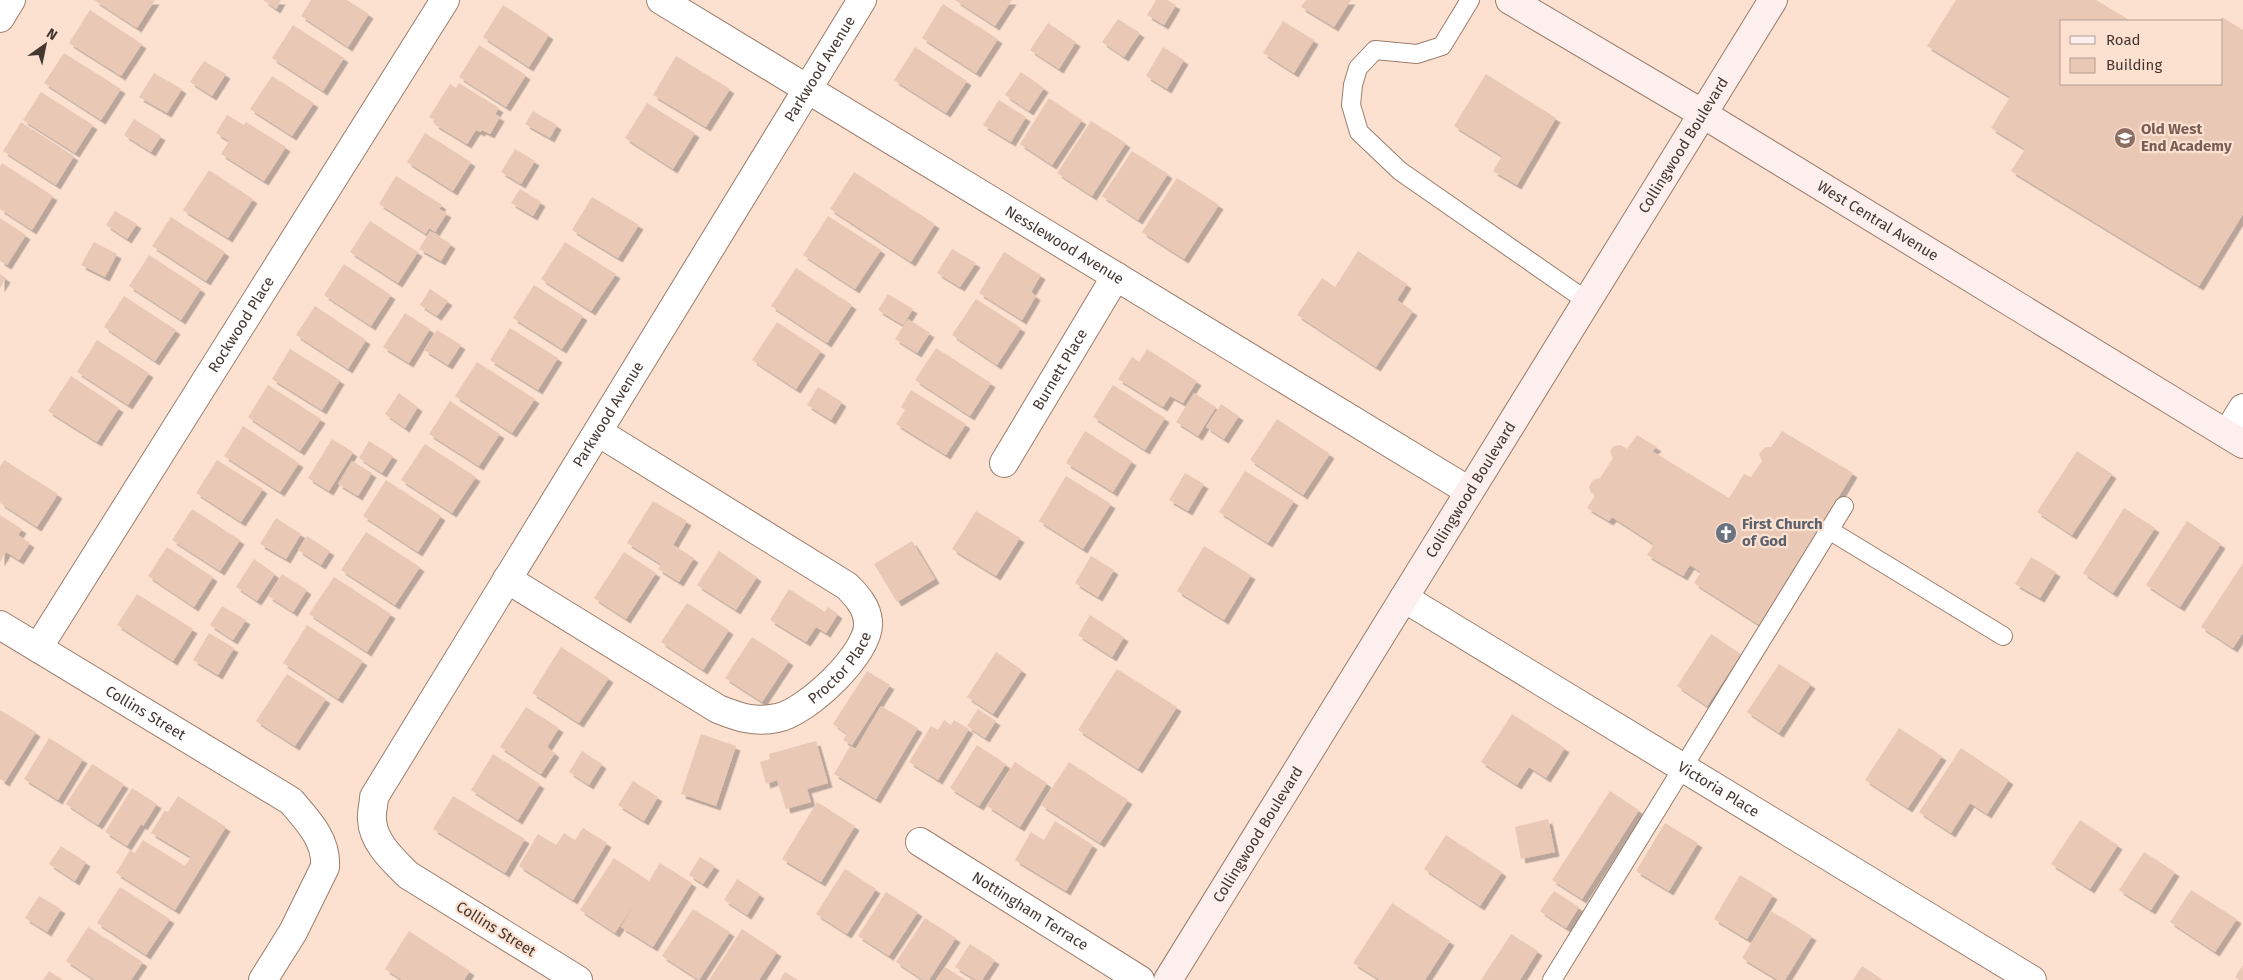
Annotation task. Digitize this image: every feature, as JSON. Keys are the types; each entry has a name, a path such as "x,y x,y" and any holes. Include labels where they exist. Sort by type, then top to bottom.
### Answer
{"main road":[{"name":"West Central Avenue","path":"1510,0 1704,114 2235,439"},
{"name":"Collingwood Boulevard","path":"1168,980 1774,0"}],"street":[{"path":"0,18 11,0"},
{"name":"Rockwood Place","path":"38,648 445,0"},
{"name":"Nesslewood Avenue","path":"661,0 1469,491"},
{"name":"Parkwood Avenue","path":"375,834 372,820 374,797 862,0"},
{"name":"Burnett Place","path":"1004,463 1116,276"},
{"path":"2235,439 2243,408"},
{"name":"Proctor Place","path":"507,579 718,709 745,719 758,721 779,718 800,710 818,696 840,674 863,642 869,624 866,608 847,586 598,432"},
{"name":"Victoria Place","path":"1404,598 2032,980"},
{"name":"Collins Street","path":"0,625 291,801 322,841 326,856 325,867 293,932 263,980"},
{"name":"Collins Street","path":"375,834 388,854 408,875 578,980"},
{"name":"Nottingham Terrace","path":"920,842 1140,980"}],"lane":[{"path":"1470,0 1442,46 1417,54 1375,50 1358,68 1351,105 1360,132 1400,171 1588,301"},
{"path":"1552,980 1844,506"},
{"path":"1829,530 2003,636"}],"building":[{"path":"94,0 155,0 137,28"},
{"path":"263,0 281,0 276,9"},
{"path":"311,0 347,0 369,14 348,47 301,16"},
{"path":"955,0 1012,0 995,26"},
{"path":"1156,0 1167,0 1176,5 1164,25 1147,15"},
{"path":"1306,0 1351,0 1334,27 1301,7"},
{"name":"Old West End Academy","path":"1956,0 2096,0 2129,20 2060,20 2060,85 2223,85 2223,20 2220,20 2222,17 2243,30 2243,214 2199,286 2011,171 2025,149 1991,128 2010,97 1927,46"},
{"path":"943,4 998,39 976,73 922,38"},
{"path":"503,5 549,35 529,67 483,37"},
{"path":"90,10 142,44 121,76 69,43"},
{"path":"1118,19 1140,33 1124,57 1102,42"},
{"path":"1283,21 1314,40 1294,73 1263,53"},
{"path":"1048,23 1076,42 1059,69 1030,50"},
{"path":"293,25 344,58 323,91 272,58"},
{"path":"479,45 526,75 506,107 459,77"},
{"path":"915,47 967,81 946,113 894,80"},
{"path":"1163,47 1184,60 1167,89 1146,76"},
{"path":"64,53 121,89 101,120 44,83"},
{"path":"676,56 730,89 706,127 653,95"},
{"path":"204,61 226,74 212,96 190,82"},
{"path":"1021,72 1044,88 1029,111 1005,95"},
{"path":"154,73 182,89 167,113 139,97"},
{"path":"1486,74 1556,118 1517,185 1493,171 1502,156 1454,126"},
{"path":"272,76 314,103 292,136 250,109"},
{"path":"459,83 499,108 495,114 500,117 490,134 482,130 480,132 476,130 467,144 434,124 436,121 429,117 450,84 456,88"},
{"path":"41,92 93,125 75,153 23,120"},
{"path":"1049,98 1082,120 1052,165 1020,144"},
{"path":"999,100 1026,117 1011,142 983,125"},
{"path":"647,103 695,133 673,169 625,138"},
{"path":"533,111 557,125 550,138 525,124"},
{"path":"227,115 244,125 246,122 286,147 264,181 221,154 229,141 216,133"},
{"path":"134,119 161,136 151,152 124,135"},
{"path":"1091,121 1126,143 1092,196 1057,173"},
{"path":"21,122 74,156 56,185 3,151"},
{"path":"425,133 471,162 453,191 407,162"},
{"path":"515,149 535,161 521,184 501,172"},
{"path":"1132,151 1168,174 1138,220 1102,196"},
{"path":"2,163 53,196 32,230 0,209 0,167"},
{"path":"209,170 253,199 228,238 183,210"},
{"path":"854,172 935,224 911,262 830,209"},
{"path":"396,176 442,205 439,209 447,213 435,232 429,228 426,234 379,204"},
{"path":"1177,178 1219,205 1184,259 1142,232"},
{"path":"520,189 541,202 533,216 511,203"},
{"path":"592,197 639,225 618,258 572,230"},
{"path":"115,211 137,224 127,239 106,225"},
{"path":"828,216 881,250 855,289 803,255"},
{"path":"171,217 225,252 206,281 152,246"},
{"path":"0,218 26,235 7,265 0,261"},
{"path":"370,221 418,252 398,283 350,252"},
{"path":"430,231 451,244 441,261 419,249"},
{"path":"94,242 117,254 105,277 81,265"},
{"path":"565,242 616,274 591,311 541,279"},
{"path":"952,249 976,263 960,287 937,273"},
{"path":"1358,251 1407,284 1397,300 1413,311 1376,367 1297,315 1322,278 1335,287"},
{"path":"1004,252 1041,275 1031,292 1036,296 1022,320 979,293"},
{"path":"149,255 201,289 181,320 129,286"},
{"path":"344,264 391,295 371,326 324,295"},
{"path":"796,268 852,305 827,343 771,306"},
{"path":"0,274 6,278 0,288"},
{"path":"534,285 583,316 562,349 513,318"},
{"path":"430,289 448,301 437,316 420,305"},
{"path":"888,294 913,309 903,325 878,310"},
{"path":"124,296 176,330 155,361 104,327"},
{"path":"976,299 1021,328 997,365 952,335"},
{"path":"315,306 366,340 348,369 296,335"},
{"path":"405,313 430,329 409,363 383,347"},
{"path":"908,319 930,333 917,353 895,339"},
{"path":"777,322 821,351 796,389 752,360"},
{"path":"510,328 558,358 538,390 490,360"},
{"path":"437,330 461,345 448,365 424,350"},
{"path":"97,340 149,373 128,405 77,372"},
{"path":"936,348 991,383 970,416 915,380"},
{"path":"290,349 340,380 322,410 272,379"},
{"path":"1147,349 1197,381 1183,403 1170,396 1163,407 1118,379 1132,357 1139,362"},
{"path":"477,362 535,399 512,433 455,396"},
{"path":"71,376 119,408 97,442 48,411"},
{"path":"268,385 321,419 300,451 248,417"},
{"path":"1113,385 1165,418 1145,450 1093,417"},
{"path":"818,387 842,402 831,420 807,405"},
{"path":"911,390 966,424 946,455 896,424 905,410 901,407"},
{"path":"399,393 418,407 405,428 385,414"},
{"path":"1194,393 1216,407 1198,436 1176,422"},
{"path":"450,401 500,434 479,466 429,434"},
{"path":"1221,404 1239,416 1224,439 1206,427"},
{"path":"1277,419 1330,454 1303,495 1250,460"},
{"path":"243,426 299,463 280,492 224,456"},
{"path":"1085,431 1132,461 1113,492 1066,463"},
{"name":"First Church of God","path":"1782,431 1853,473 1761,626 1694,583 1701,572 1690,565 1683,576 1647,555 1654,544 1612,517 1609,521 1587,508 1596,494 1591,493 1589,487 1593,480 1600,478 1613,458 1610,451 1614,446 1621,445 1627,449 1637,435 1657,447 1652,451 1729,498 1744,474 1751,477 1762,461 1759,454 1765,447 1771,447"},
{"path":"332,439 353,452 329,491 308,478"},
{"path":"369,441 393,456 382,473 359,458"},
{"path":"425,444 476,477 452,513 401,480"},
{"path":"2077,451 2112,474 2072,535 2037,512"},
{"path":"4,460 58,494 37,527 0,503 0,467"},
{"path":"217,460 263,489 241,522 196,493"},
{"path":"352,461 372,473 358,496 338,484"},
{"path":"1245,471 1294,501 1268,543 1219,512"},
{"path":"1185,473 1204,484 1188,511 1169,500"},
{"path":"1066,476 1111,504 1083,549 1039,521"},
{"path":"386,480 441,516 418,552 363,516"},
{"path":"653,501 687,521 673,545 694,558 679,582 658,569 661,564 627,543"},
{"path":"2124,508 2155,528 2113,593 2083,573"},
{"path":"192,509 240,540 220,571 172,540"},
{"path":"976,511 1020,538 996,576 952,549"},
{"path":"0,515 22,529 18,535 30,543 19,560 6,552 0,562"},
{"path":"276,518 301,534 286,559 260,544"},
{"path":"2187,521 2221,544 2180,607 2146,585"},
{"path":"366,532 420,567 395,605 341,570"},
{"path":"307,536 330,551 321,565 298,550"},
{"path":"912,541 935,579 897,602 874,564"},
{"path":"1204,546 1251,575 1224,620 1177,591"},
{"path":"167,547 213,577 194,607 148,576"},
{"path":"719,551 757,577 736,610 697,585"},
{"path":"624,552 656,573 626,619 594,598"},
{"path":"1091,556 1114,570 1098,597 1075,583"},
{"path":"2031,557 2056,572 2040,598 2015,584"},
{"path":"254,559 275,574 257,601 236,587"},
{"path":"2243,563 2243,633 2233,648 2201,627"},
{"path":"282,574 307,590 293,612 268,596"},
{"path":"334,577 391,614 367,652 309,614"},
{"path":"789,589 825,612 828,607 838,614 826,633 816,627 806,642 770,620"},
{"path":"137,594 193,629 173,661 117,625"},
{"path":"687,603 729,630 703,670 661,642"},
{"path":"222,606 246,620 233,640 210,625"},
{"path":"1090,615 1124,637 1112,657 1078,635"},
{"path":"307,625 363,661 338,699 283,663"},
{"path":"209,633 234,648 218,675 193,660"},
{"path":"1711,634 1741,654 1707,706 1677,686"},
{"path":"752,637 789,661 762,702 725,678"},
{"path":"561,647 609,678 579,723 532,693"},
{"path":"996,652 1022,670 993,714 967,697"},
{"path":"1779,664 1811,684 1779,733 1747,712"},
{"path":"1117,669 1177,707 1138,769 1078,730"},
{"path":"867,671 890,685 852,745 843,740 847,734 833,724"},
{"path":"287,674 326,699 295,746 256,721"},
{"path":"881,706 918,728 876,799 834,774 850,746 855,750"},
{"path":"526,707 559,728 547,747 555,753 541,774 500,747"},
{"path":"978,709 996,721 985,738 967,726"},
{"path":"0,710 36,732 5,782 0,779"},
{"path":"1512,714 1565,748 1546,778 1529,767 1517,785 1481,762"},
{"path":"944,720 951,725 954,720 969,729 938,780 909,762 931,726 938,730"},
{"path":"1899,728 1942,756 1908,808 1865,780"},
{"path":"701,734 736,746 716,806 681,794"},
{"path":"49,738 83,759 58,800 24,779"},
{"path":"816,741 828,783 807,789 811,802 786,809 777,780 766,784 760,762 770,759 769,754"},
{"path":"977,745 1006,764 979,806 950,788"},
{"path":"1961,748 2009,780 1987,814 1970,803 1951,833 1919,812"},
{"path":"582,751 602,764 589,785 569,772"},
{"path":"493,754 540,784 518,820 471,790"},
{"path":"1015,762 1047,783 1020,827 987,806"},
{"path":"1069,762 1128,800 1100,843 1041,805"},
{"path":"92,764 124,784 98,825 66,804"},
{"path":"633,781 658,797 644,821 618,805"},
{"path":"132,788 157,804 127,846 105,832"},
{"path":"1610,791 1639,810 1582,899 1552,880"},
{"path":"178,796 226,827 175,910 116,873 130,850 135,853 143,840 185,866 191,857 151,833 165,810 168,812"},
{"path":"453,796 525,839 505,873 433,829"},
{"path":"817,802 855,826 821,882 782,859"},
{"path":"1548,819 1555,852 1521,859 1515,827"},
{"path":"2080,820 2118,845 2090,889 2051,864"},
{"path":"1055,821 1093,845 1066,891 1015,860 1031,832 1044,840"},
{"path":"1665,823 1698,843 1669,891 1636,871"},
{"path":"583,828 607,843 573,900 519,866 538,834 556,845 564,833 575,840"},
{"path":"1446,835 1502,872 1480,906 1424,869"},
{"path":"61,846 86,862 75,881 49,864"},
{"path":"2144,852 2175,872 2151,910 2119,890"},
{"path":"700,857 715,866 703,884 689,875"},
{"path":"614,858 649,881 660,863 692,883 653,947 621,927 636,902 615,933 580,910"},
{"path":"845,869 876,889 847,934 816,914"},
{"path":"1740,875 1773,895 1747,939 1714,919"},
{"path":"737,879 760,894 747,915 724,900"},
{"path":"120,887 170,919 146,955 97,923"},
{"path":"2191,890 2237,919 2215,952 2170,922"},
{"path":"1554,891 1579,907 1566,928 1540,911"},
{"path":"886,892 918,912 889,956 858,936"},
{"path":"39,896 61,909 47,932 25,918"},
{"path":"1392,903 1450,941 1425,980 1380,980 1353,963"},
{"path":"693,909 730,932 699,980 662,956"},
{"path":"1771,911 1812,936 1785,980 1778,980 1742,958"},
{"path":"925,918 956,938 929,980 923,980 896,962"},
{"path":"88,927 143,962 131,980 95,980 66,961"},
{"path":"742,929 777,952 759,980 709,980"},
{"path":"409,931 470,971 464,980 402,980 385,969"},
{"path":"1511,934 1538,951 1520,980 1481,980"},
{"path":"970,944 995,960 982,980 976,980 955,967"},
{"path":"2243,965 2243,980 2239,980 2235,977"},
{"path":"1862,966 1883,980 1853,980"},
{"path":"945,967 966,980 936,980"},
{"path":"49,971 63,980 43,980"},
{"path":"785,972 798,980 780,980"}],"place":[{"name":"Old West End Academy","path":"2125,138"},
{"name":"First Church of God","path":"1726,533"}]}
